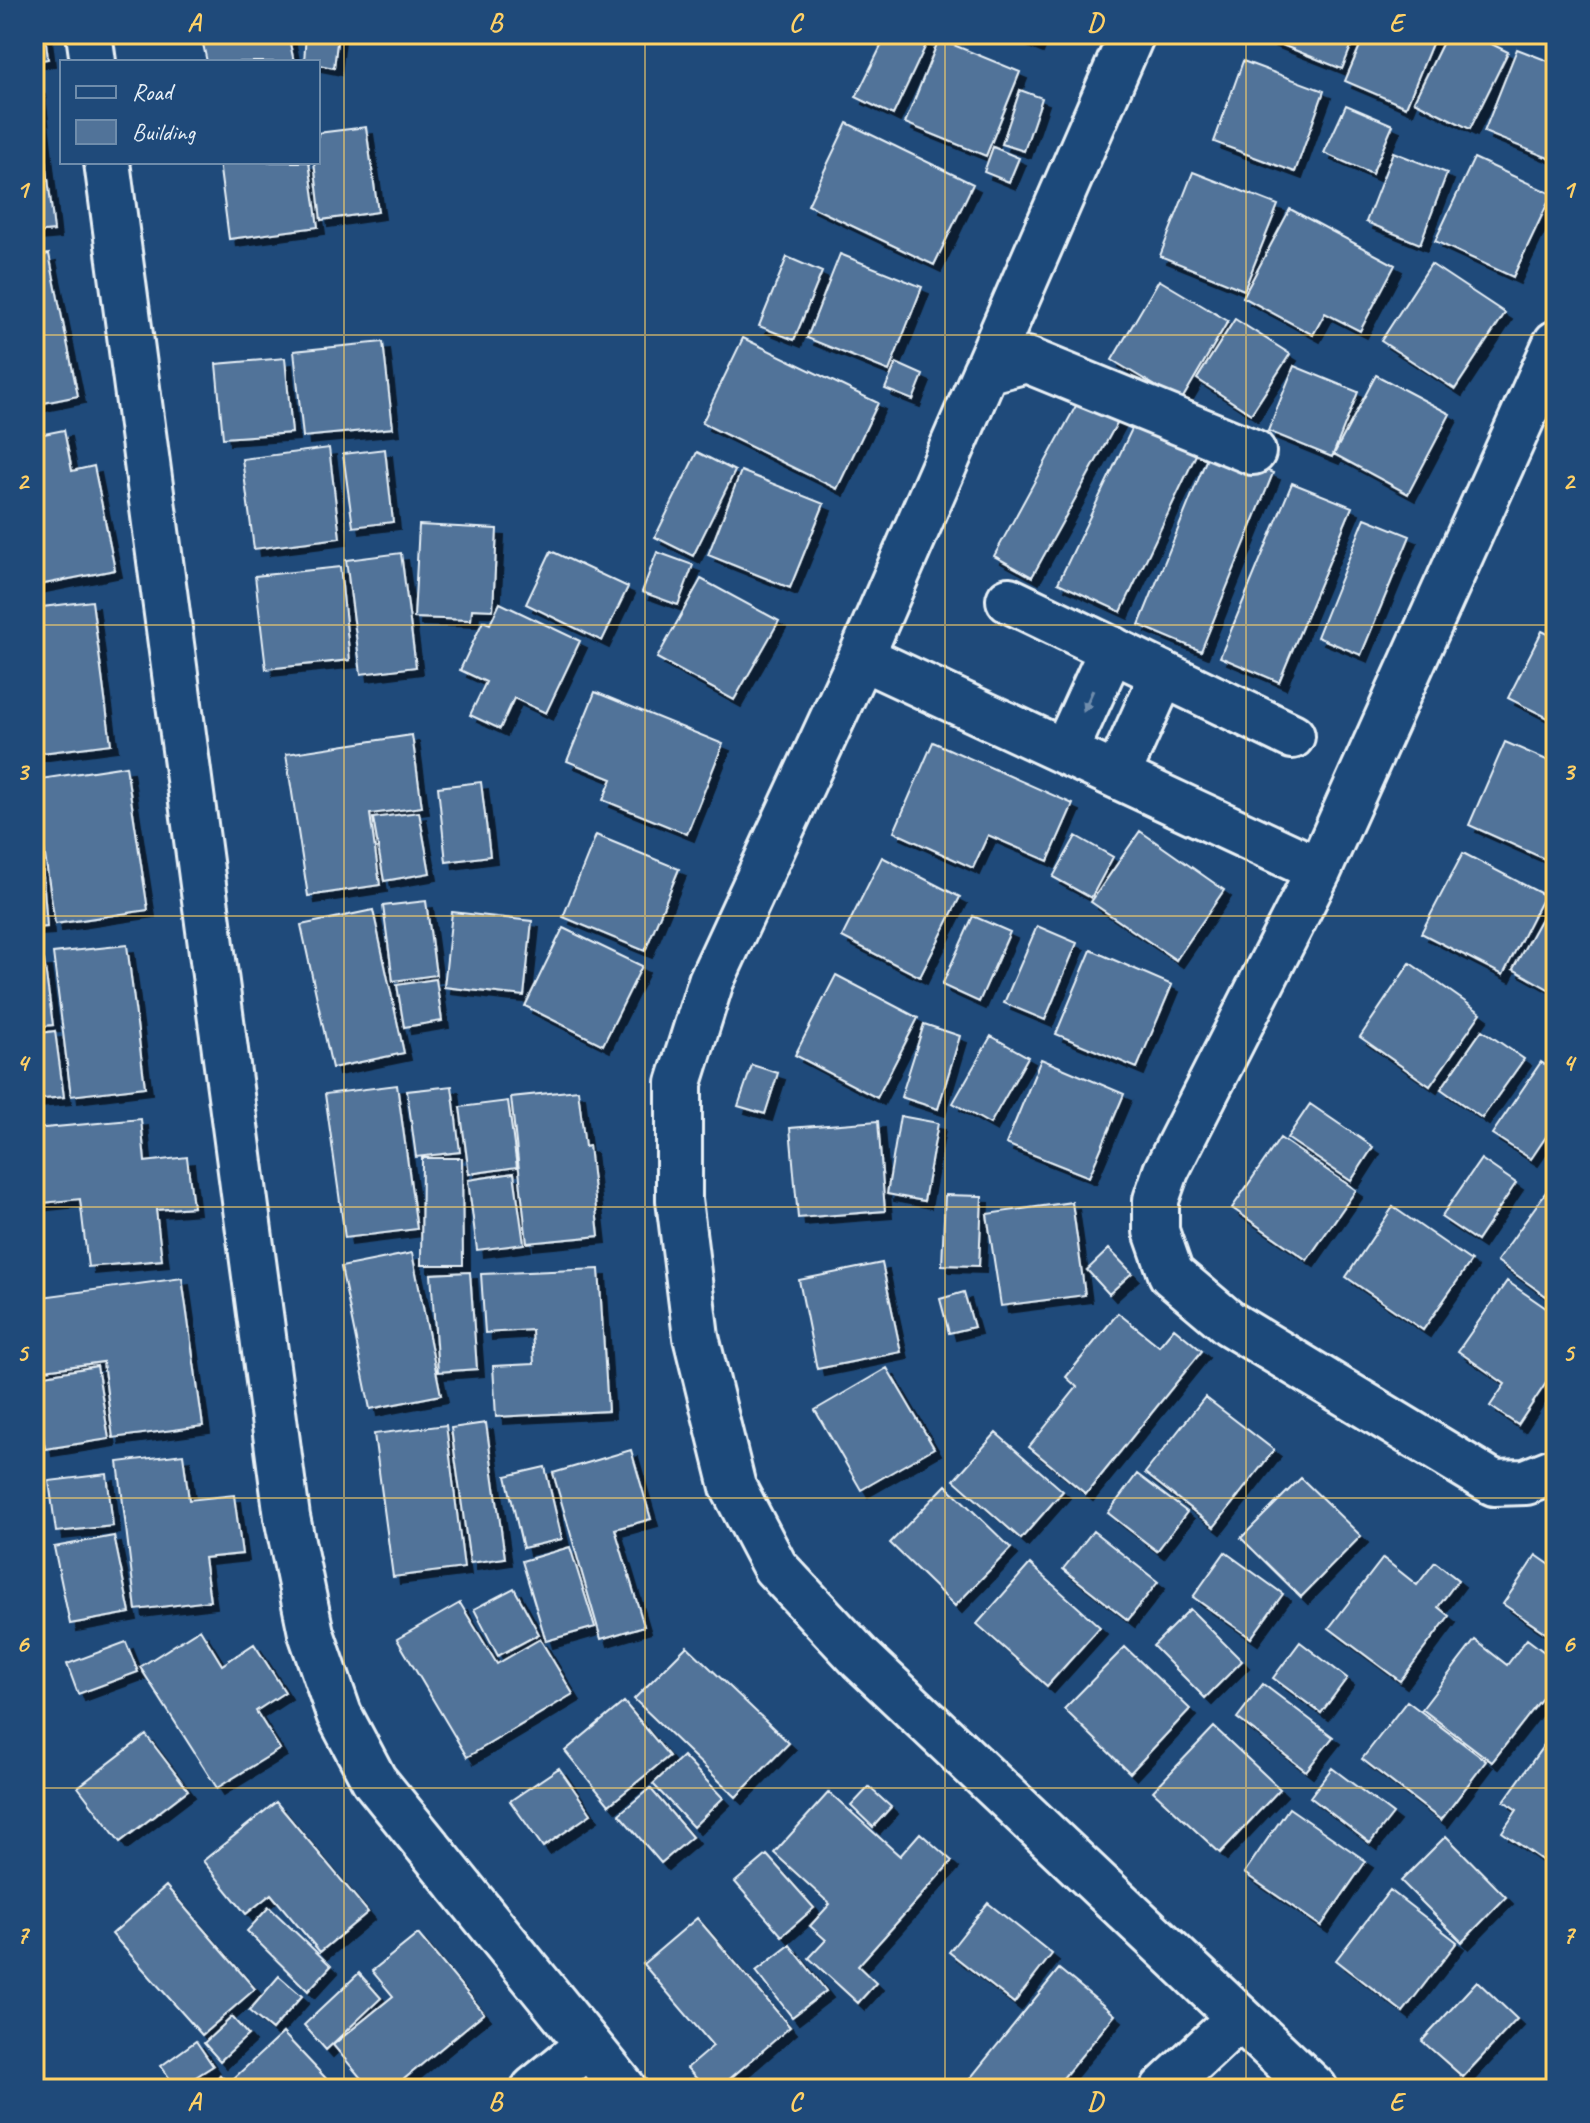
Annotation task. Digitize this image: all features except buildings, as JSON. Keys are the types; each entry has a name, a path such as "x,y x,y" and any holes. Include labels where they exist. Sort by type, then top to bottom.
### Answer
{"street":[{"path":"89,34 93,60"},
{"path":"1132,34 861,657 711,981 679,1083 679,1200 696,1337 733,1487 775,1567 860,1658 1315,2089"},
{"path":"107,164 285,1501 311,1633 339,1714 374,1780 624,2089"},
{"path":"1556,343 1319,870 1166,1171 1156,1200 1156,1231 1171,1274 1229,1323 1494,1483 1526,1482 1556,1470"},
{"path":"985,371 1027,360 1253,452"},
{"path":"1009,600 1292,736"},
{"path":"1065,752 1112,649"},
{"path":"861,657 1319,870"},
{"path":"1117,776 1163,674"},
{"path":"1163,2089 1239,2018"},
{"path":"534,2089 587,2046"}]}
